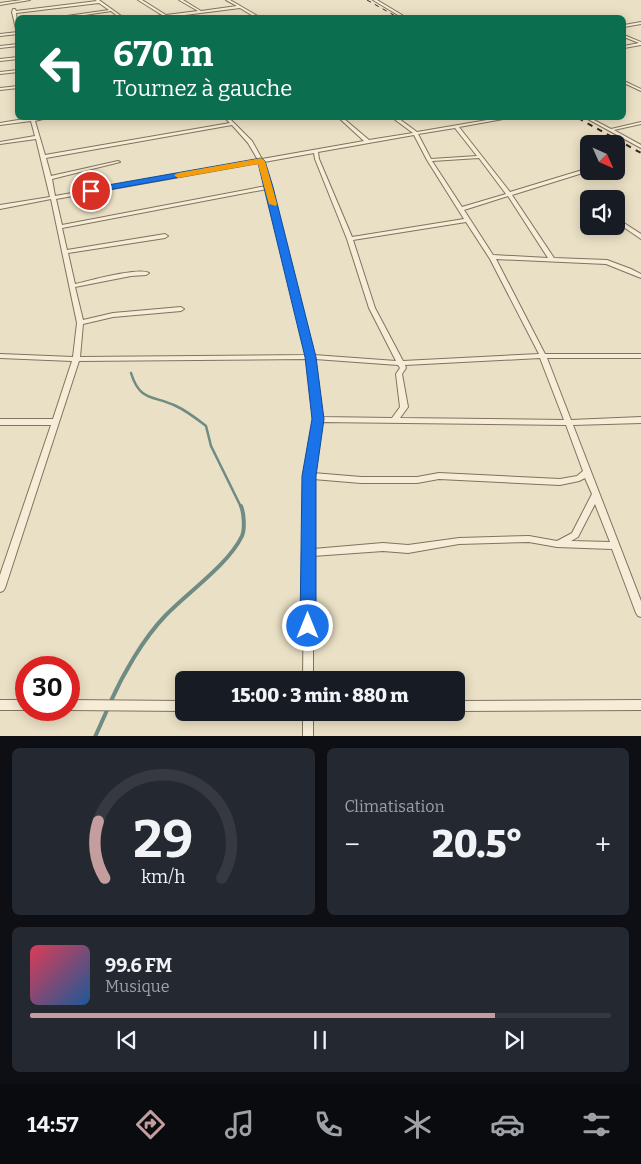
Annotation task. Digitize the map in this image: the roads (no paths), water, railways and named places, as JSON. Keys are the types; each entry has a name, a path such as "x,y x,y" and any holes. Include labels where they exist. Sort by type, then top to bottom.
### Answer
{"street":[{"path":"0,4 28,0"},
{"path":"140,0 163,15"},
{"path":"181,0 200,11"},
{"path":"228,0 254,15"},
{"path":"375,0 401,15"},
{"path":"14,12 98,1 120,15"},
{"path":"12,2 15,15"},
{"path":"172,15 240,7"},
{"path":"76,15 112,10"},
{"path":"626,26 641,23"},
{"path":"0,35 15,33"},
{"path":"626,37 641,43"},
{"path":"626,47 641,43"},
{"path":"0,47 15,45"},
{"path":"0,60 15,58"},
{"path":"0,73 15,71"},
{"path":"626,83 641,90"},
{"path":"0,89 15,87"},
{"path":"0,124 21,120"},
{"path":"0,588 76,359 80,323 49,178 33,120"},
{"path":"229,120 250,142 261,161 311,357 318,419 309,476 308,671"},
{"path":"343,120 368,142"},
{"path":"399,120 415,132 429,160 492,257 543,356 641,613"},
{"path":"0,207 491,120"},
{"path":"592,120 641,147"},
{"path":"610,130 641,123"},
{"path":"44,157 232,124"},
{"path":"456,126 509,194 552,260"},
{"path":"0,143 38,136"},
{"path":"316,151 317,159 350,239 372,308 403,368 399,374 400,391 405,402 394,420"},
{"path":"429,160 480,157"},
{"path":"49,178 118,162"},
{"path":"462,209 580,172"},
{"path":"60,227 269,187"},
{"path":"350,239 468,220"},
{"path":"625,226 641,237"},
{"path":"65,252 165,236"},
{"path":"492,257 608,262 641,276"},
{"path":"72,286 131,274 146,273"},
{"path":"80,323 112,315 181,309"},
{"path":"0,356 76,359 311,357 400,363 543,356 641,356"},
{"path":"318,419 569,423 641,420"},
{"path":"0,422 56,422"},
{"path":"309,476 361,480 417,480 439,476 560,482 579,478 588,472"},
{"path":"557,544 575,535 596,494"},
{"path":"309,553 383,547 408,549 459,541 529,539 557,544 616,546"},
{"path":"0,705 15,705"},
{"path":"80,705 175,706"},
{"path":"465,706 641,705"},
{"path":"308,721 308,736"}],"waterway":[{"path":"131,373 143,393 180,408 206,426 211,446 241,507"},
{"path":"110,703 134,657 157,625 174,607 218,568 236,547 244,529 241,506"},
{"path":"95,736 108,708"}],"railway":[{"path":"367,0 394,15"},
{"path":"582,120 641,153"}]}
